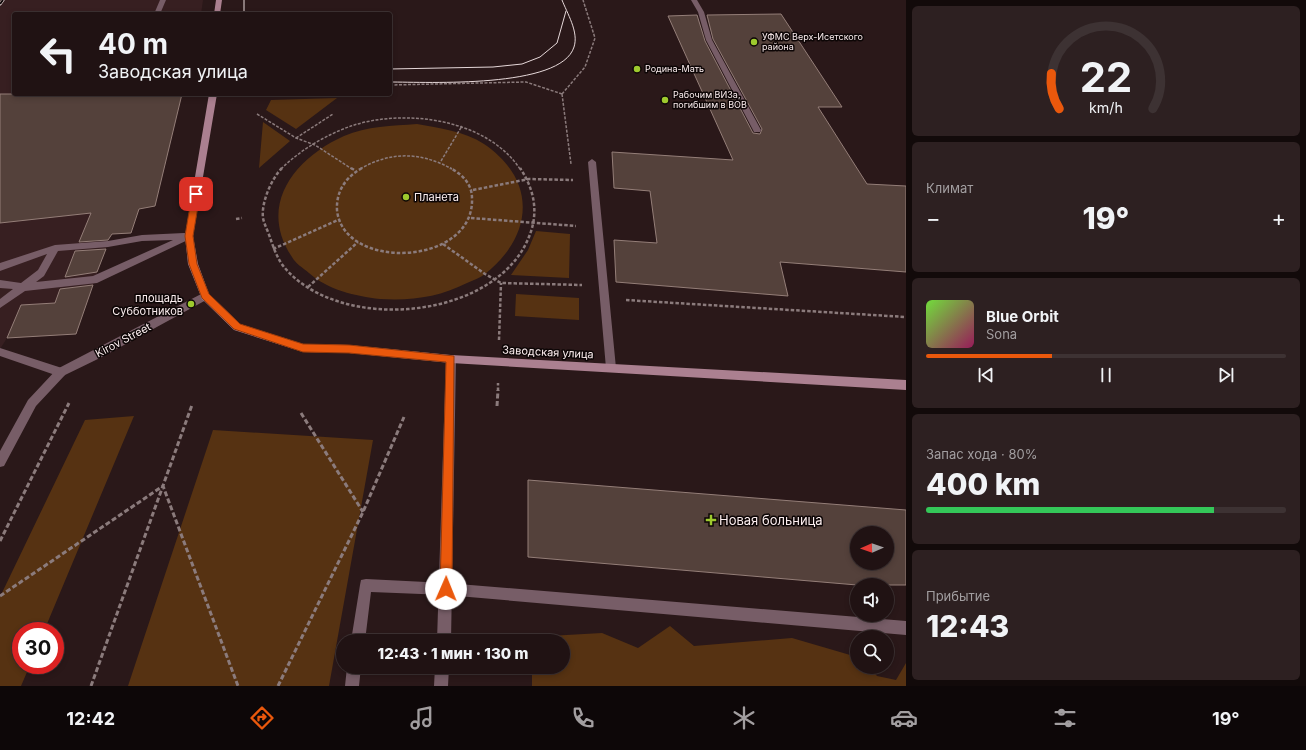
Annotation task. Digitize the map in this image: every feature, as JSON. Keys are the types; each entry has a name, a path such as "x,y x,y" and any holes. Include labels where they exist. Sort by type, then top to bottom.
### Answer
{"street":[{"path":"158,12 162,0"},
{"path":"217,12 219,0"},
{"path":"694,0 701,12 709,40 757,130"},
{"path":"205,296 193,264 189,236 213,96"},
{"path":"592,162 611,368"},
{"path":"0,267 55,248 108,244 142,238 189,236"},
{"path":"0,284 23,287 94,280 189,236"},
{"path":"0,304 41,273 55,248"},
{"name":"Заводская улица","path":"205,296 237,327 303,348 349,349 451,359 906,386"},
{"name":"Kirov Street","path":"0,462 32,403 61,372 98,354 205,296"},
{"path":"0,352 61,372"},
{"path":"444,634 451,359"},
{"path":"359,634 366,585 446,589 906,628"},
{"path":"352,686 353,674"},
{"path":"441,686 442,674"}],"path":[{"path":"392,85 526,82 562,94 585,67 595,38 583,0"},
{"path":"257,114 296,138 314,145 356,171"},
{"path":"296,138 333,114"},
{"path":"388,119 426,119 462,126 490,139 513,157 529,179 535,200 534,223 521,253 494,280 461,298 422,309 380,310 341,302 308,287 287,270 273,249 263,217 267,196 280,170 314,145 352,127 388,119"},
{"path":"441,161 462,126"},
{"path":"399,155 421,156 441,161 455,168 466,178 473,190 474,204 471,218 460,232 443,244 422,251 399,253 377,250 358,242 346,232 338,220 336,206 339,192 346,179 356,171 378,160 399,155"},
{"path":"473,190 529,179 573,180"},
{"path":"236,219 242,218"},
{"path":"471,218 578,226"},
{"path":"273,249 338,220"},
{"path":"308,287 358,242"},
{"path":"443,244 494,280 501,282 583,286 605,299 906,317"},
{"path":"0,541 69,403"},
{"path":"91,686 192,405"},
{"path":"301,413 363,512"},
{"path":"278,686 363,512 404,417"},
{"path":"0,596 163,486"},
{"path":"163,486 238,686"}],"shaded area":[{"path":"0,0 203,0 201,12 12,12 12,96 182,96 155,206 140,208 111,234 76,334 7,338 0,349"},
{"path":"337,98 296,129 266,110 271,100"},
{"path":"263,122 290,141 259,168"},
{"path":"417,124 468,136 484,144 501,158 513,174 521,191 523,208 520,225 513,242 501,259 479,278 457,288 436,295 414,299 371,298 333,288 316,279 295,261 282,238 278,219 280,202 286,185 297,170 310,157 326,145 344,136 371,128"},
{"path":"536,231 570,234 569,278 511,275 528,250"},
{"path":"516,294 579,298 579,320 515,316"},
{"path":"134,416 48,622 12,622 12,674 26,674 21,686 0,686 0,597 85,420"},
{"path":"213,430 373,440 338,634 336,634 336,647 329,686 128,686"},
{"path":"670,626 694,646 792,638 850,655 850,674 875,674 877,676 896,680 906,663 906,686 532,686 532,674 570,674 570,635 602,633 638,648"}],"building":[{"path":"781,14 842,107 818,107 867,184 906,186 906,272 780,262 788,296 616,282 614,240 657,243 650,191 614,188 612,152 733,160 668,16 697,15 705,41 753,133 760,134 762,129 713,39 707,15"},
{"path":"0,94 12,94 12,96 182,96 155,206 139,209 131,233 112,234 108,240 79,242 91,213 0,223"},
{"path":"106,249 97,272 65,277 75,251"},
{"path":"93,285 76,334 7,338 21,305 55,303 60,289"},
{"path":"528,480 906,510 906,585 894,585 894,578 850,578 850,584 528,557"}],"tram line":[{"path":"244,0 244,12"},
{"path":"392,82 461,82 520,77 545,70 564,61 574,47 575,35 562,0"},
{"path":"392,69 493,67 522,64 540,57 557,43 566,11"}],"railway":[{"path":"0,4 3,0"}],"place":[{"name":"УФМС Верх-Исетского района","path":"754,42"},
{"name":"Родина-Мать","path":"637,69"},
{"name":"Рабочим ВИЗа, погибшим в ВОВ","path":"665,100"},
{"name":"Планета","path":"406,197"},
{"name":"площадь Субботников","path":"191,304"},
{"name":"Новая больница","path":"711,520"}],"route":[{"path":"196,194 189,236 193,264 205,296 237,327 303,348 349,349 451,359 448,421 446,589"}]}
